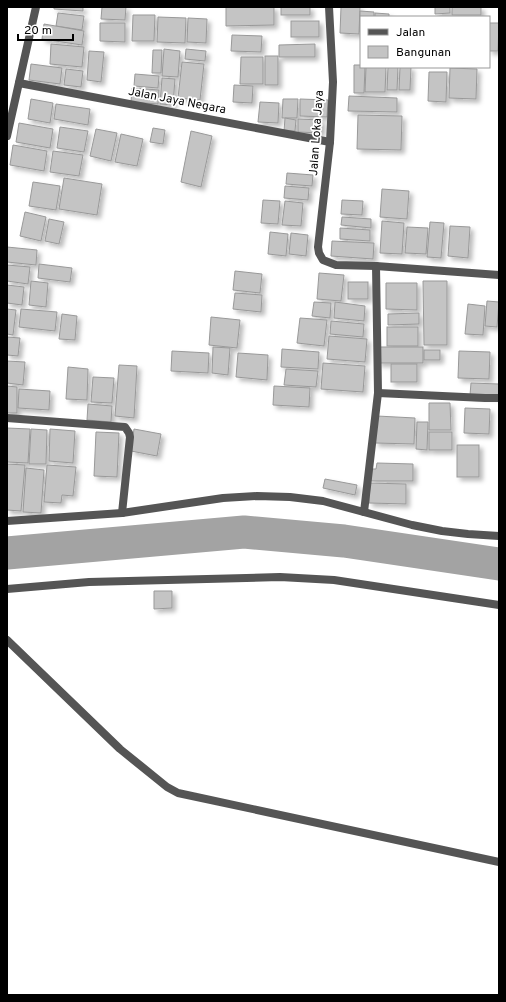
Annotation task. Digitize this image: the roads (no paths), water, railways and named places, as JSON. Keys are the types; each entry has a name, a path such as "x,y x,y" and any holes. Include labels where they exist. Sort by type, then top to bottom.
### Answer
{"street":[{"path":"7,136 36,7"},
{"name":"Jalan Loka Jaya","path":"329,7 333,82 330,142 318,247 319,253 323,260 336,265 376,266"},
{"name":"Jalan Jaya Negara","path":"19,83 330,142"},
{"path":"364,512 378,393 376,266 499,275"},
{"path":"378,393 499,398"},
{"path":"7,418 124,427 130,436 122,513"},
{"path":"7,521 122,513 223,498 257,496 290,497 323,501 412,525 442,531 499,536"},
{"path":"7,589 88,582 280,577 334,580 499,605"},
{"path":"7,640 120,749 167,787 185,795 499,862"}],"waterway":[{"path":"7,553 244,532 344,541 499,564"}]}
